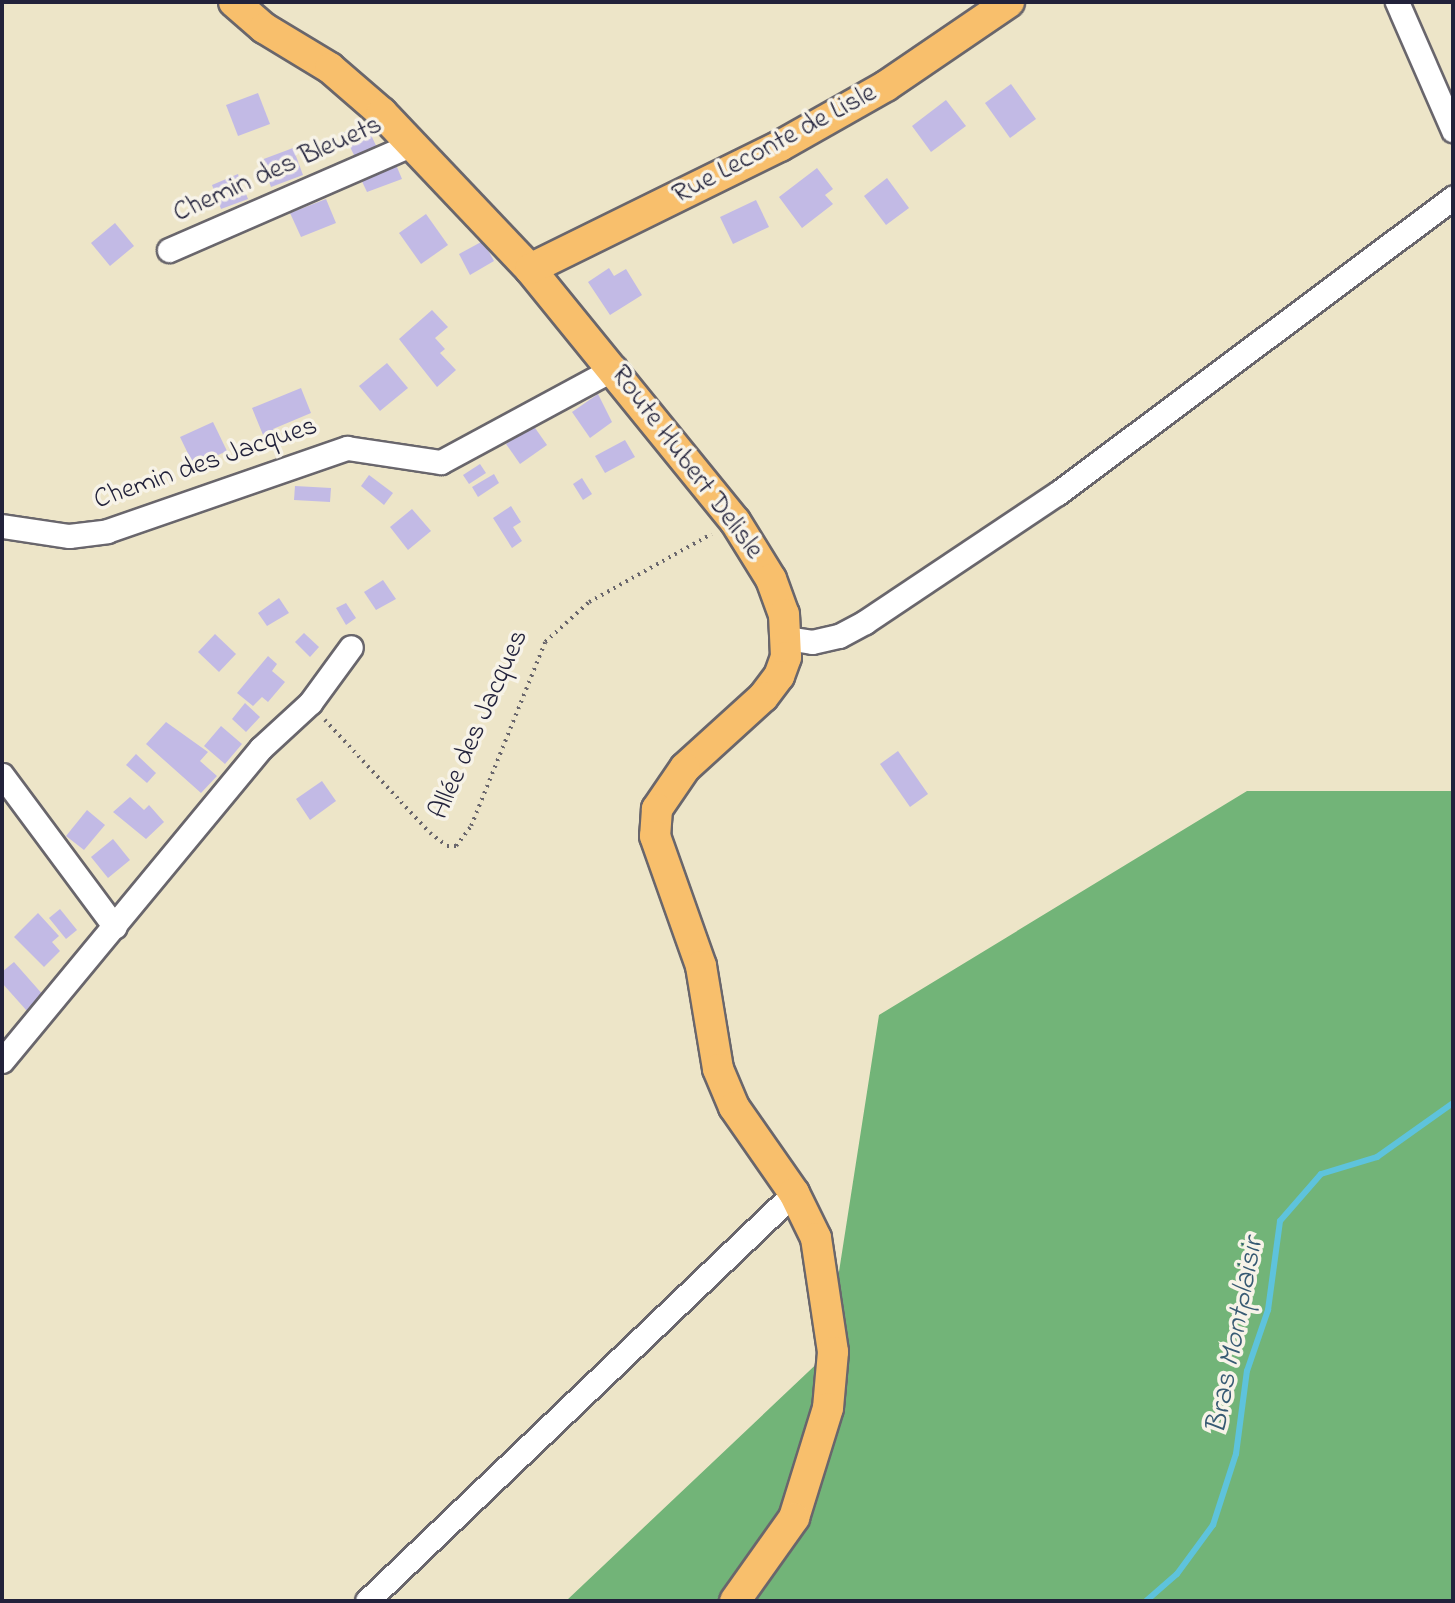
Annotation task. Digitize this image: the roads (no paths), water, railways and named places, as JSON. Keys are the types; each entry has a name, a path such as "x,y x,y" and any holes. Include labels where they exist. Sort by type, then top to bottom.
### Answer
{"main road":[{"name":"Route Hubert Delisle","path":"234,2 264,28 330,68 382,113 530,269 615,368 735,520 771,579 787,638 779,676 763,697 685,768 657,808 655,836 701,966 718,1069 733,1107 794,1193 816,1238 833,1352 828,1408 794,1518 735,1601"},
{"name":"Rue Leconte de Lisle","path":"530,269 780,146 886,86 1009,2"}],"street":[{"path":"1397,2 1453,130"},
{"name":"Chemin des Bleuets","path":"169,250 410,145"},
{"path":"787,638 812,642 839,636 865,622 1058,493 1453,197"},
{"name":"Chemin des Jacques","path":"2,526 69,536 107,531 347,448 441,462 615,368"},
{"path":"2,1061 115,928 261,748 310,703 351,647"},
{"path":"2,775 115,928"},
{"path":"367,1601 794,1193"}],"waterway":[{"name":"Bras Montplaisir","path":"1146,1601 1177,1574 1213,1525 1236,1454 1247,1371 1268,1310 1280,1221 1321,1174 1377,1157 1453,1103"}]}
